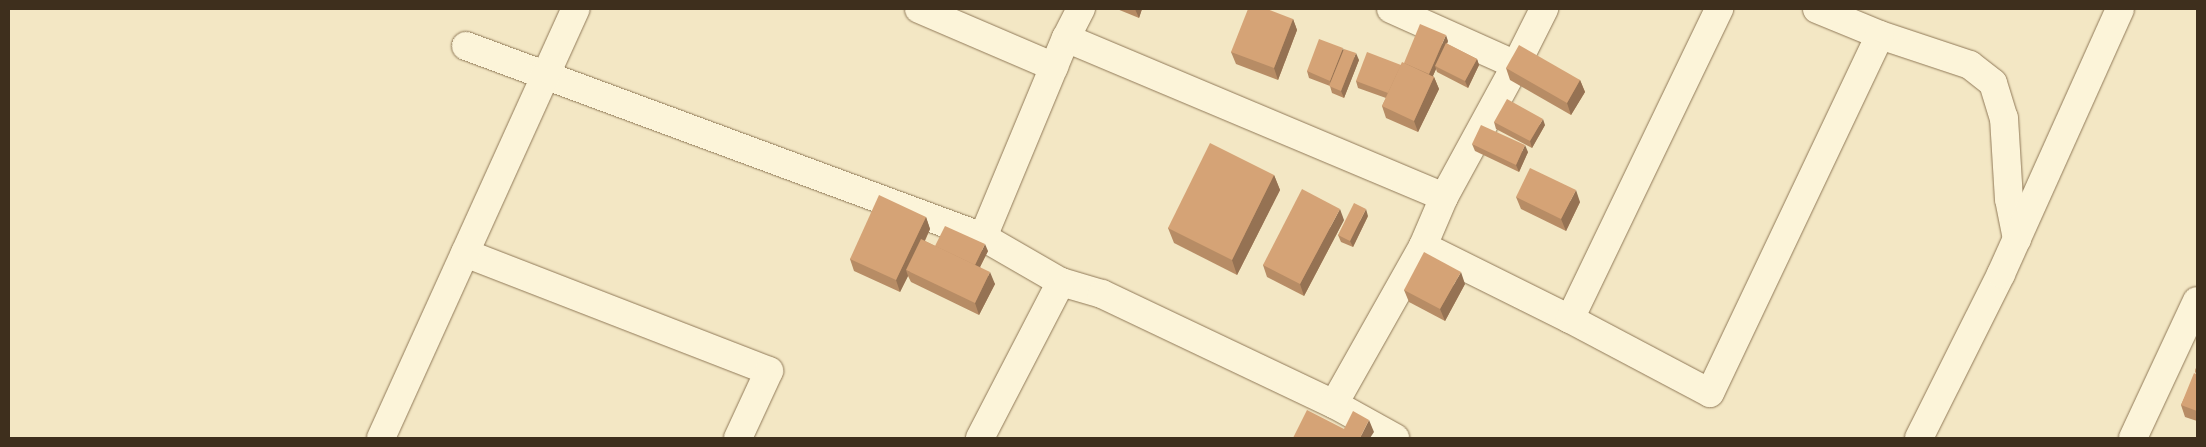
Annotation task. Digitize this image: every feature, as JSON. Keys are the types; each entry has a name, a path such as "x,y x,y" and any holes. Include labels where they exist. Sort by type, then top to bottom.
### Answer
{"street":[{"path":"381,438 576,9"},
{"path":"919,9 1054,67"},
{"path":"983,237 1066,38 1080,9"},
{"path":"1391,9 1516,65"},
{"path":"1334,404 1423,246 1444,196 1516,65 1544,9"},
{"path":"1570,319 1719,9"},
{"path":"1817,9 1880,35 1970,65 1993,82 2004,118 2009,199 2017,239"},
{"path":"1919,438 2017,239 2120,9"},
{"path":"1423,246 1570,319 1710,393 1880,35"},
{"path":"1066,38 1444,196"},
{"path":"466,46 983,237 1061,282 1102,294 1334,404 1395,438"},
{"path":"465,253 769,370 738,438"},
{"path":"980,438 1061,282"},
{"path":"2133,438 2196,307"}],"building":[{"path":"1248,9 1267,9 1293,19 1274,68 1231,52"},
{"path":"1420,24 1446,35 1429,74 1404,63"},
{"path":"1319,39 1343,48 1330,81 1307,71"},
{"path":"1446,43 1477,59 1465,81 1435,66"},
{"path":"1519,45 1580,80 1567,103 1506,68"},
{"path":"1344,49 1356,53 1341,91 1329,86"},
{"path":"1367,52 1401,65 1388,93 1356,81"},
{"path":"1402,62 1434,77 1414,121 1382,106"},
{"path":"1507,99 1543,119 1530,141 1494,122"},
{"path":"1481,125 1525,145 1516,165 1472,144"},
{"path":"1210,143 1274,175 1232,260 1168,228"},
{"path":"1530,168 1576,190 1561,219 1516,197"},
{"path":"1302,189 1340,209 1300,284 1263,265"},
{"path":"879,195 926,217 896,280 850,259"},
{"path":"1354,203 1366,209 1350,241 1338,235"},
{"path":"945,226 985,244 975,265 935,246"},
{"path":"921,239 990,272 975,303 906,270"},
{"path":"1424,252 1461,272 1440,309 1404,290"},
{"path":"2194,373 2197,375 2197,411 2181,405"},
{"path":"1307,410 1344,429 1353,411 1369,420 1360,438 1293,438"}]}
